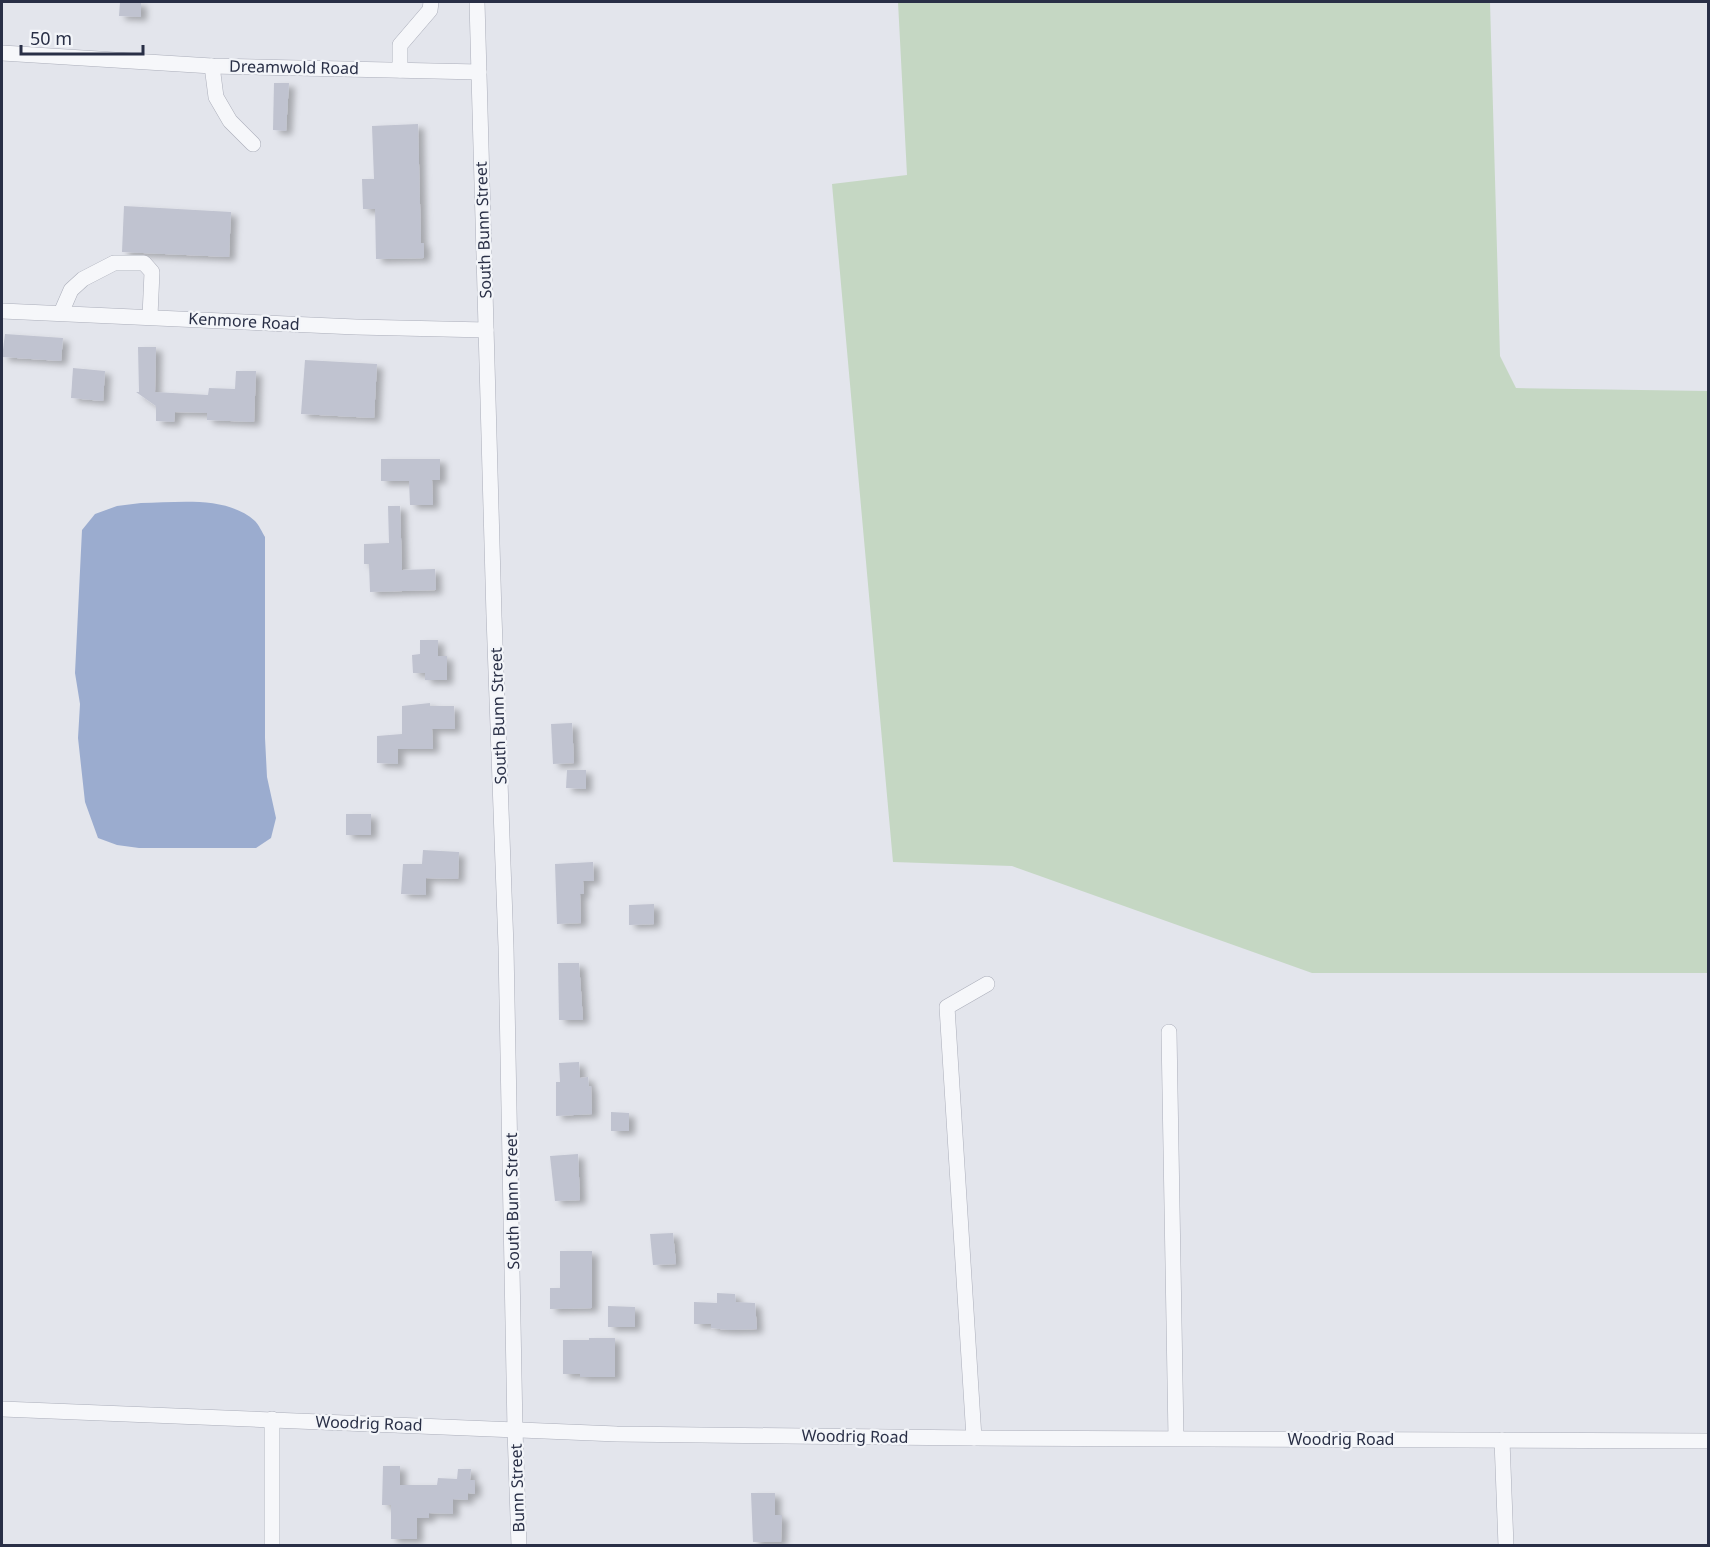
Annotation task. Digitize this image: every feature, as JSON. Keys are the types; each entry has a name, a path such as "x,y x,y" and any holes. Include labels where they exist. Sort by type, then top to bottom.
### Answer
{"street":[{"path":"399,70 400,45 430,10 430,2"},
{"name":"South Bunn Street","path":"477,2 506,947 515,1430"},
{"name":"Dreamwold Road","path":"2,52 212,66 479,72"},
{"path":"212,66 216,97 230,121 253,144"},
{"path":"61,313 71,290 83,279 114,262 128,261 144,262 152,272 150,316"},
{"name":"Kenmore Road","path":"2,310 356,327 486,330"},
{"path":"974,1438 947,1007 987,984"},
{"path":"1169,1032 1176,1438"},
{"name":"Woodrig Road","path":"2,1409 617,1434 1708,1441"},
{"path":"272,1419 272,1545"},
{"name":"Bunn Street","path":"515,1430 519,1545"},
{"path":"1502,1440 1506,1545"}],"green space":[{"path":"898,2 1490,2 1500,356 1516,388 1708,391 1708,973 1312,973 1012,866 893,862 832,184 907,175"}],"water":[{"path":"201,502 230,507 255,521 265,537 265,738 267,777 276,818 271,838 256,848 139,848 117,845 98,838 85,802 78,738 80,704 75,673 82,530 95,514 117,506 141,503"}],"building":[{"path":"120,2 141,2 141,17 119,16"},
{"path":"274,83 289,83 286,131 273,130"},
{"path":"418,124 421,243 424,243 424,258 376,259 375,209 363,209 362,179 374,179 372,126"},
{"path":"124,206 231,212 229,257 122,252"},
{"path":"5,334 63,338 61,361 2,357"},
{"path":"138,347 156,347 155,392 208,395 209,388 235,389 236,371 256,371 254,422 207,420 207,413 175,412 174,422 156,421 156,406 136,392 139,392"},
{"path":"305,360 377,364 374,418 301,414"},
{"path":"73,368 105,371 103,401 71,398"},
{"path":"381,459 440,459 440,480 432,480 433,505 410,505 409,481 381,481"},
{"path":"388,506 400,506 402,570 435,569 436,590 370,592 369,564 364,564 364,544 389,543"},
{"path":"420,640 438,640 438,656 447,656 447,680 425,680 425,673 413,673 412,655 420,654"},
{"path":"430,703 430,706 454,706 455,729 432,729 433,749 398,749 398,764 377,763 377,736 402,734 402,706"},
{"path":"572,723 574,763 553,764 551,724"},
{"path":"567,770 586,770 586,789 566,788"},
{"path":"346,814 371,814 371,835 346,835"},
{"path":"423,850 459,852 458,879 426,878 426,895 401,894 403,864 422,864"},
{"path":"593,862 594,881 583,881 584,894 580,894 581,923 557,924 555,864"},
{"path":"654,904 654,924 629,925 629,905"},
{"path":"558,963 579,963 583,1020 559,1020"},
{"path":"579,1062 580,1078 588,1077 589,1087 591,1086 592,1114 556,1116 556,1082 560,1082 559,1063"},
{"path":"611,1112 629,1113 629,1131 611,1131"},
{"path":"578,1154 580,1200 555,1201 550,1156"},
{"path":"673,1233 676,1264 653,1265 650,1234"},
{"path":"560,1251 592,1251 592,1308 550,1309 550,1288 560,1288"},
{"path":"717,1293 735,1294 736,1302 755,1303 757,1329 729,1330 711,1328 711,1324 694,1324 694,1302 717,1303"},
{"path":"608,1306 635,1307 635,1327 608,1327"},
{"path":"589,1338 615,1338 615,1377 580,1377 580,1374 563,1374 563,1340 589,1340"},
{"path":"383,1466 400,1466 400,1485 437,1485 438,1478 457,1479 458,1469 471,1469 470,1480 475,1480 475,1494 468,1493 468,1500 453,1499 453,1514 429,1513 429,1518 417,1518 417,1539 391,1539 391,1505 382,1505"},
{"path":"751,1493 775,1493 775,1515 782,1515 781,1542 753,1542"}]}
